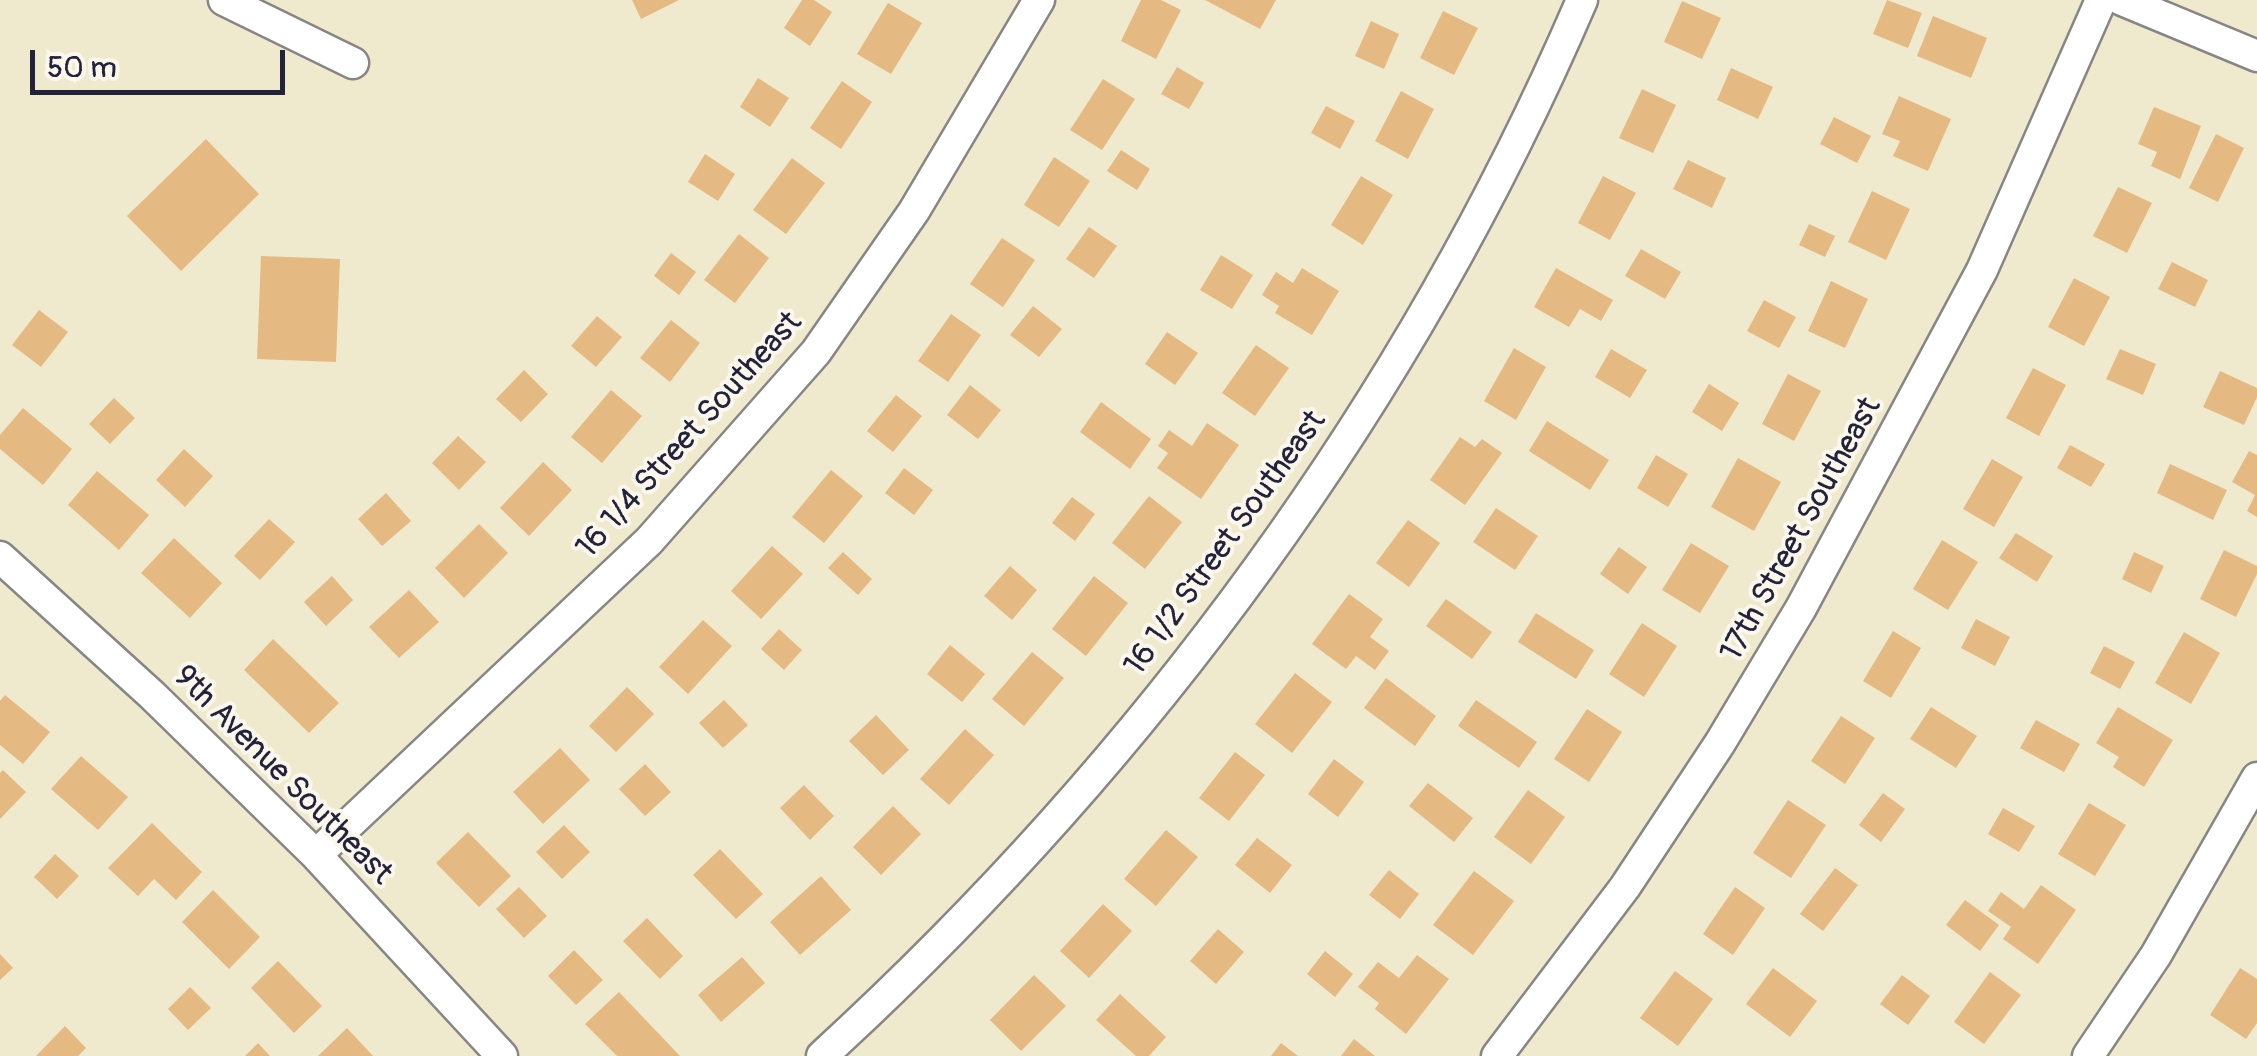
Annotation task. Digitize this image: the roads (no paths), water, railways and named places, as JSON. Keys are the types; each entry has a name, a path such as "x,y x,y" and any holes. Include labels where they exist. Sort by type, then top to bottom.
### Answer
{"street":[{"path":"224,0 353,63"},
{"name":"16 1/4 Street Southeast","path":"316,855 649,541 792,381 914,211 1039,0"},
{"name":"16 1/2 Street Southeast","path":"822,1056 936,946 1044,830 1212,631 1292,524 1382,388 1474,226 1582,0"},
{"name":"17th Street Southeast","path":"1497,1056 1625,887 1720,743 1801,608 1982,270 2100,0"},
{"path":"2122,0 2257,56"},
{"name":"9th Avenue Southeast","path":"0,557 152,695 316,855 502,1056"},
{"path":"2088,1056 2156,955 2257,778"}]}
